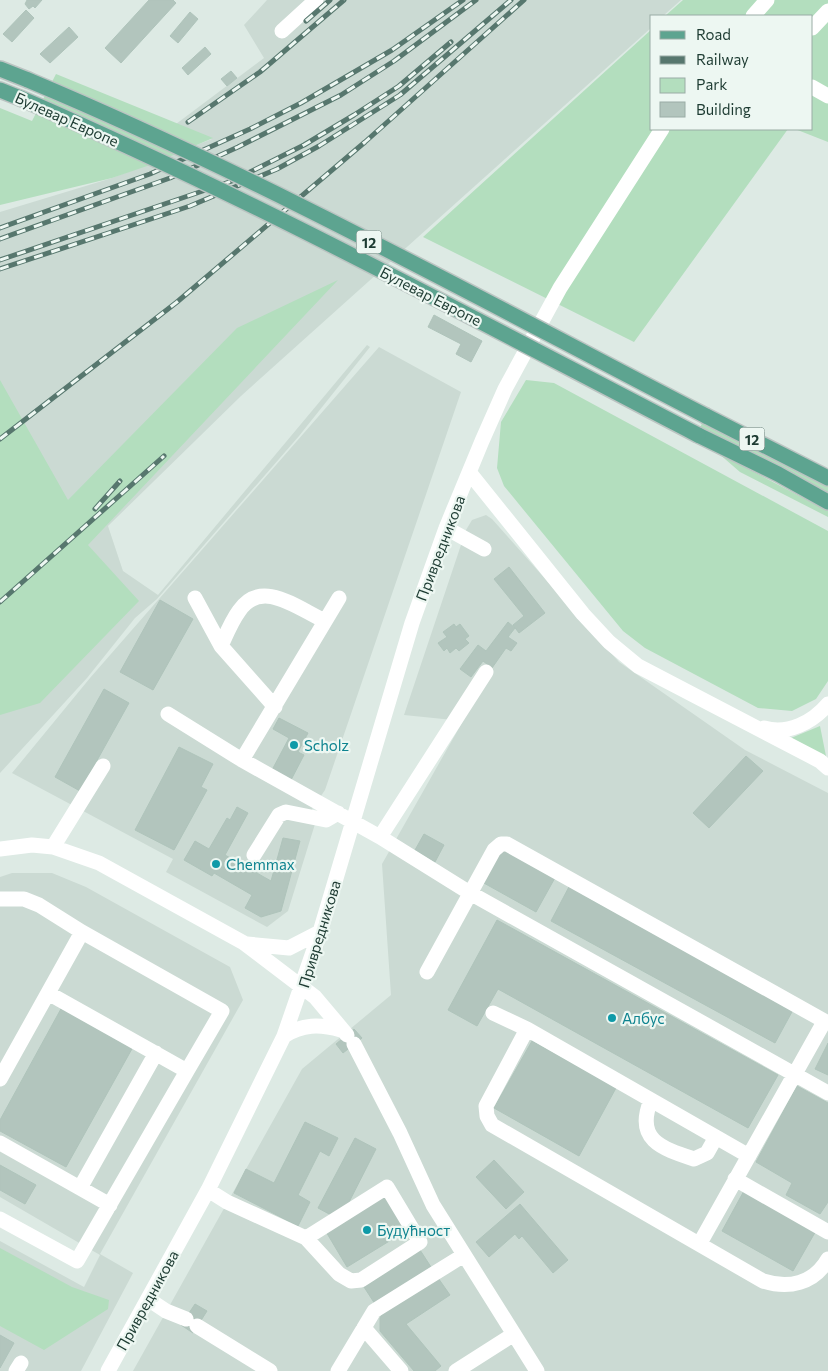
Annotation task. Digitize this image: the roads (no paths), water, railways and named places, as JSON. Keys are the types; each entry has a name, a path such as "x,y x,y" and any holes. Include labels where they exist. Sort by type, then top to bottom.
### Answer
{"main road":[{"name":"Булевар Европе","path":"0,69 115,117 287,201 828,478"},
{"name":"Булевар Европе","path":"0,90 134,149 276,218 698,435 778,474 828,502"}],"street":[{"path":"282,31 316,0"},
{"path":"753,15 767,0"},
{"path":"813,27 828,11"},
{"path":"813,88 828,96"},
{"name":"Привредникова","path":"115,1368 148,1299 208,1190 284,1036 303,986 320,932 412,623 446,528 505,389 560,288 661,130"},
{"name":"Привредникова","path":"469,472 583,614 609,642 638,666 820,761 828,768"},
{"path":"446,528 484,549"},
{"path":"221,646 239,610 253,596 268,594 325,621"},
{"path":"195,598 221,646 275,707"},
{"path":"242,760 339,598"},
{"path":"380,837 486,672"},
{"path":"753,726 769,730 786,730 806,723 820,714 828,704"},
{"path":"168,714 242,760 380,837 470,893 828,1093"},
{"path":"54,847 103,766"},
{"path":"254,855 279,815 286,812 296,813 326,820 338,813"},
{"path":"427,972 494,850 501,844 507,844 826,1022 794,1075 700,1243"},
{"path":"0,849 32,845 54,847 99,863 244,943 315,997 347,1036 400,1133 433,1205 537,1371"},
{"path":"0,899 24,899 39,905 82,932 222,1010 77,1261 0,1218"},
{"path":"0,1079 82,932"},
{"path":"244,943 289,948 320,932"},
{"path":"48,993 188,1070"},
{"path":"493,1013 527,1029 749,1156"},
{"path":"284,1036 303,1027 328,1026 347,1036"},
{"path":"527,1029 486,1106 487,1116 492,1125 763,1280 780,1286 799,1283 812,1278 824,1267 828,1259"},
{"path":"80,1188 156,1053"},
{"path":"651,1100 645,1115 644,1124 648,1134 654,1141 694,1159 707,1153 716,1137"},
{"path":"0,1143 110,1205"},
{"path":"736,1180 828,1232"},
{"path":"208,1190 227,1202 306,1238 339,1274 352,1280 361,1280 420,1242 387,1187 306,1238"},
{"path":"338,1371 374,1311 464,1256"},
{"path":"148,1299 166,1311 192,1322 270,1371"},
{"path":"364,1328 402,1371"},
{"path":"456,1371 514,1334"}],"railway":[{"path":"306,21 330,0"},
{"path":"188,122 260,72 344,0"},
{"path":"0,228 150,174 250,129 301,103 392,50 463,0"},
{"path":"0,239 170,178 238,147 341,95 394,61 476,0"},
{"path":"0,269 190,206 277,169 319,146 400,95 511,0"},
{"path":"0,439 177,302 365,142 524,0"},
{"path":"0,260 232,181 304,145 354,115 399,86 451,42"},
{"path":"0,602 164,456"},
{"path":"95,509 120,481"}],"place":[{"name":"Scholz","path":"294,745"},
{"name":"Chemmax","path":"216,864"},
{"name":"Албус","path":"612,1018"},
{"name":"Будућност","path":"367,1230"}]}
